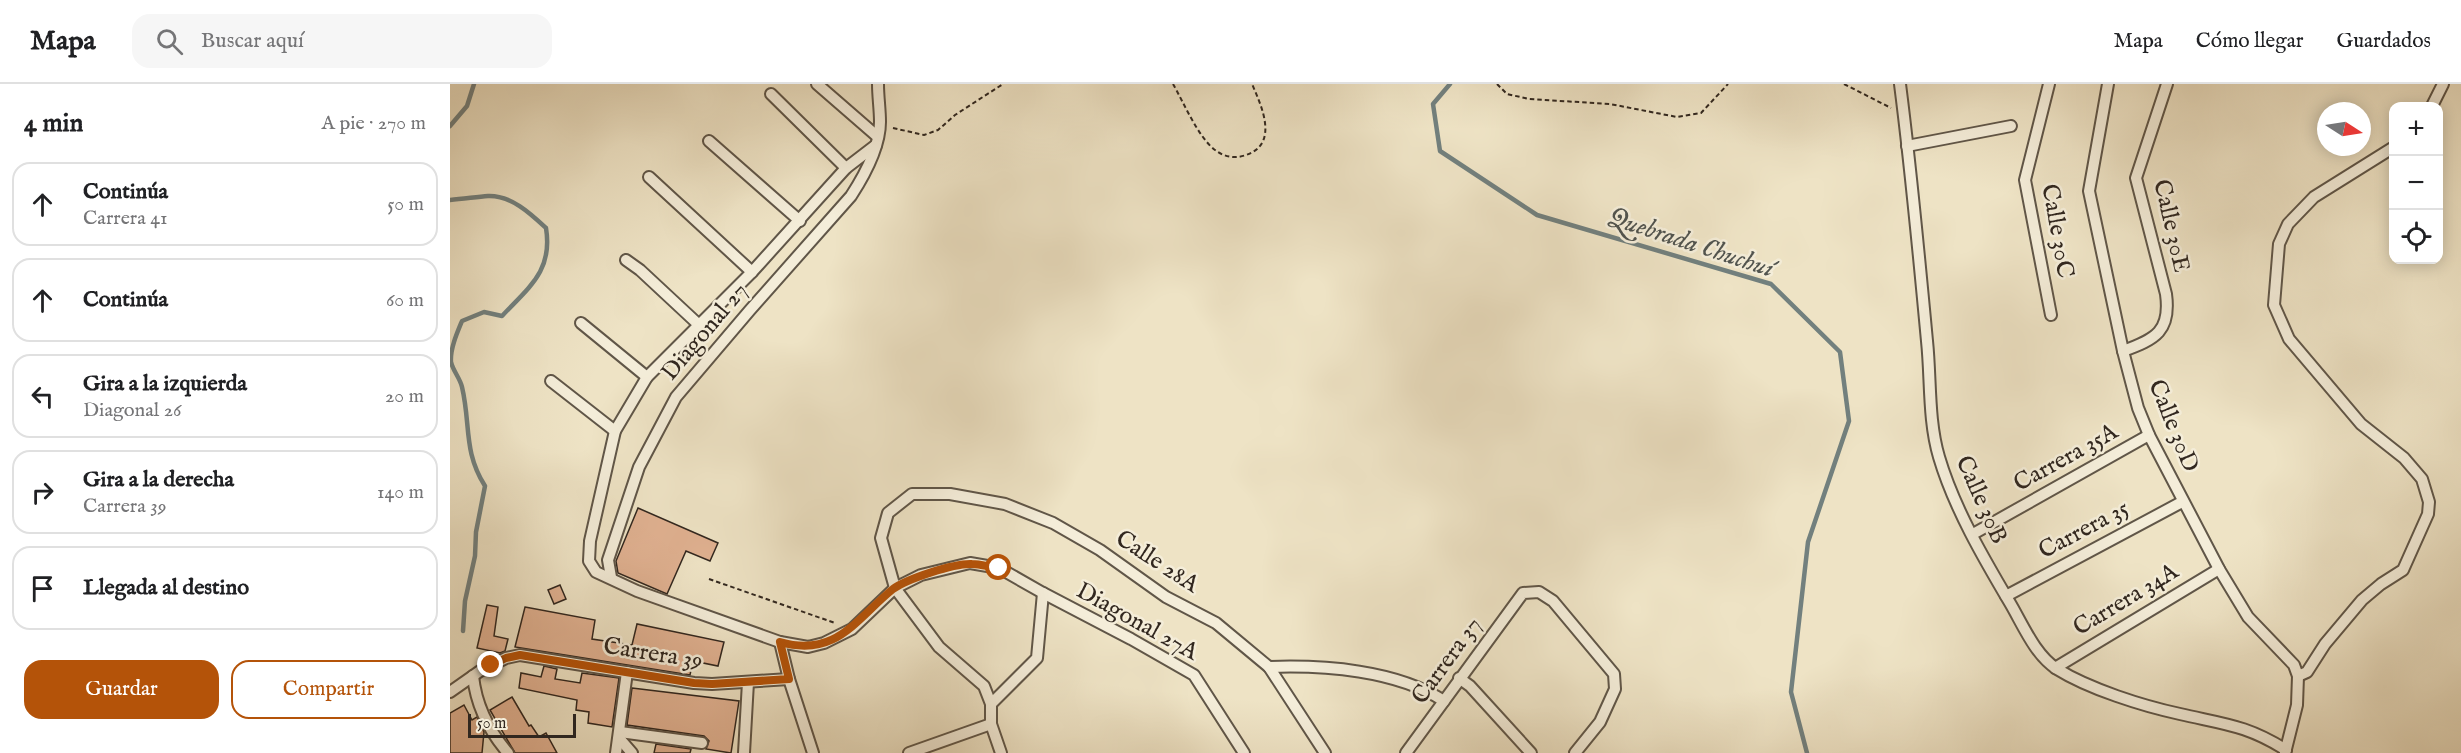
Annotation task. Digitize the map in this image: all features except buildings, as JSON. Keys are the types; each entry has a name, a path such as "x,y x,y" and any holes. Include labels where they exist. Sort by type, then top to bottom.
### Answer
{"street":[{"path":"551,381 615,431 646,377 752,272 846,168 877,141 817,84"},
{"name":"Diagonal 27","path":"610,577 608,560 639,466 676,397 851,196 861,181 877,141 880,124 878,84"},
{"name":"Calle 30B","path":"1900,84 1927,342 1932,415 1938,456 1953,497 1988,567 2041,655 2055,668 2073,678 2148,706 2225,722 2252,731 2266,737 2285,752"},
{"name":"Calle 30C","path":"2049,84 2025,180 2051,315"},
{"name":"Calle 30D","path":"2108,84 2089,191 2123,351 2138,408 2182,502 2218,569 2248,617 2294,665 2298,676"},
{"name":"Calle 30E","path":"2123,351 2144,343 2158,334 2166,322 2168,309 2136,178 2167,84"},
{"path":"2434,102 2443,84"},
{"path":"771,94 846,168"},
{"path":"1907,146 2011,126"},
{"path":"710,141 800,221"},
{"path":"2285,752 2297,705 2298,676 2307,672 2325,644 2362,600 2403,570 2428,514 2429,502 2422,479 2404,458 2361,424 2289,339 2274,305 2279,243 2288,224 2314,197 2389,150"},
{"path":"649,177 752,272"},
{"path":"626,260 640,270 698,324"},
{"path":"581,322 646,377"},
{"name":"Diagonal 27A","path":"615,431 590,541 590,561 596,572 638,591 780,642 808,647 824,644 852,629 895,588 921,575 970,563 999,568 1194,675 1244,753"},
{"name":"Carrera 35A","path":"1973,534 2149,435"},
{"name":"Calle 28A","path":"895,588 881,537 888,513 912,494 950,494 1005,504 1053,523 1100,550 1166,597 1216,623 1269,667 1325,753"},
{"name":"Carrera 35","path":"2006,596 2182,502"},
{"name":"Carrera 34A","path":"2055,668 2218,569"},
{"path":"895,588 939,647 984,686 991,704 991,724 1001,753"},
{"name":"Carrera 37","path":"1406,753 1523,593 1539,592 1553,601 1614,674 1615,689 1600,722 1575,753"},
{"path":"991,704 1037,658 1043,593"},
{"path":"780,642 789,679 813,753"},
{"name":"Carrera 39","path":"450,693 473,676 506,658 520,655 694,683 789,679"},
{"path":"1269,667 1321,667 1350,671 1406,682 1444,701"},
{"path":"616,753 627,672"},
{"path":"473,676 475,698 498,741 508,753"},
{"path":"1459,678 1470,686 1531,753"},
{"path":"744,753 748,682"},
{"path":"909,753 991,724"},
{"path":"619,735 702,743"},
{"path":"619,735 632,753"}],"path":[{"path":"880,124 924,135 938,130 956,115 1003,84"},
{"path":"1173,84 1205,140 1224,156 1234,157 1251,153 1262,144 1266,134 1266,121 1262,106 1252,84"},
{"path":"1497,84 1507,94 1528,99 1610,104 1677,117 1701,113 1728,84"},
{"path":"1845,84 1904,114"},
{"path":"709,579 852,629"}],"waterway":[{"path":"450,126 467,106 474,84"},
{"name":"Quebrada Chuchuí","path":"1450,84 1433,104 1440,151 1537,215 1771,284 1840,352 1849,421 1808,542 1791,692 1807,753"},
{"path":"450,200 488,196 513,202 546,228 547,243 542,267 530,287 502,316 484,312 462,321 453,346 451,362 462,387 470,449 485,486 476,532 475,556 465,601 463,631"}],"route":[{"path":"491,665 520,655 694,683 789,679 780,642 808,647 824,644 852,629 895,588 921,575 970,563 999,568"}]}
